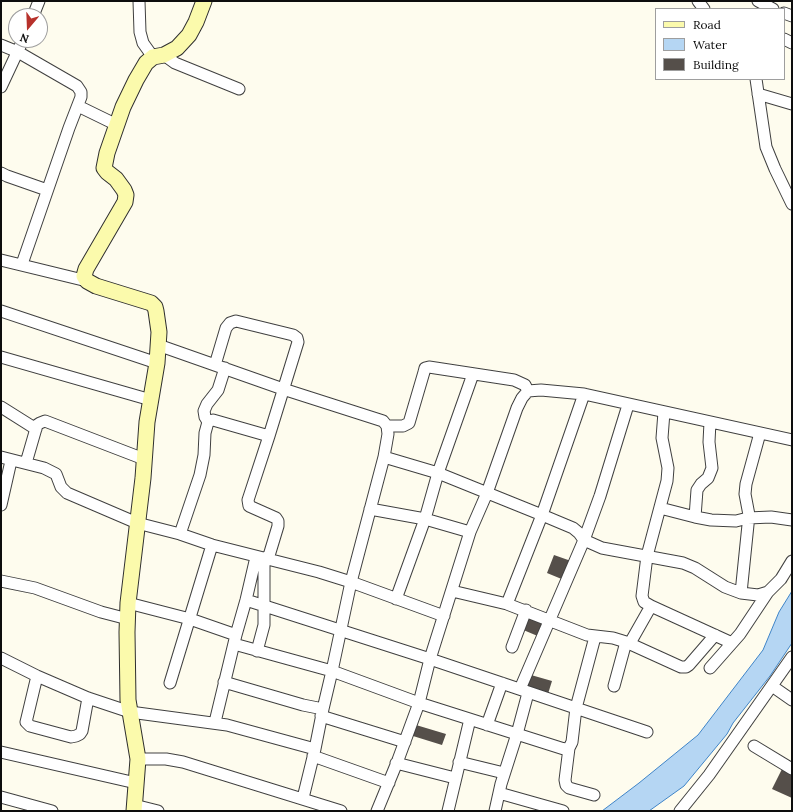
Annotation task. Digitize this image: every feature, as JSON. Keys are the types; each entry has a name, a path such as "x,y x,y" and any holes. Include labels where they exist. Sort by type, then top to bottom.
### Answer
{"street":[{"path":"139,1 140,32 143,43 159,56 239,89"},
{"path":"87,282 84,276 86,269 125,202 126,195 124,190 116,179 104,168 117,125 136,80 146,63 177,48 190,35 204,1"},
{"path":"1,45 18,52 77,86 81,92 78,106 22,264"},
{"path":"1,87 20,48"},
{"path":"756,80 766,147 792,204"},
{"path":"758,94 792,104"},
{"path":"78,106 117,125"},
{"path":"1,173 47,190"},
{"path":"1,260 22,264 87,282 151,303 155,307 159,332 157,363 144,459 126,632 128,700 138,759 134,808 158,811"},
{"path":"1,311 157,363"},
{"path":"180,534 200,475 204,455 205,433 208,422 204,411 207,404 218,390 226,328 230,323 236,322 293,335 297,338 298,342 248,503 249,506 276,518 278,521 278,526 246,600 214,722"},
{"path":"158,345 283,389 383,421 387,426 388,434 384,458 351,582 303,798"},
{"path":"1,356 151,400"},
{"path":"387,426 403,426 409,423 425,368 429,367 514,380 525,385 528,391"},
{"path":"396,599 425,519 438,473 473,374"},
{"path":"377,811 419,703 430,659 470,532 487,493 517,408 522,398 528,391 541,390 584,394 628,405 792,440"},
{"path":"508,604 542,515 584,394"},
{"path":"495,811 504,774 517,734 524,691 600,496 628,405"},
{"path":"1,407 36,429"},
{"path":"664,412 662,438 668,468 668,481 647,556 642,596 644,602 651,606 732,643"},
{"path":"208,422 213,420 269,436"},
{"path":"26,463 36,429 40,422 45,421 144,459"},
{"path":"695,517 697,490 708,478 712,468 709,442 710,422"},
{"path":"741,593 748,518 745,494 746,484 760,433"},
{"path":"384,458 438,473 542,515 572,528 579,533 584,540 608,550 683,563 695,568 725,587 741,593 758,595 768,592"},
{"path":"1,505 6,459 26,463 52,472 58,478 61,487 67,493 137,523 180,534 212,545 351,582 444,616"},
{"path":"660,508 695,517 724,521 776,517 792,520"},
{"path":"370,509 425,519 470,532"},
{"path":"170,684 212,545"},
{"path":"257,651 263,633 265,606 263,558"},
{"path":"781,579 792,561"},
{"path":"710,668 732,643 768,592 781,579 792,571"},
{"path":"1,581 35,588 101,612 128,619"},
{"path":"452,591 508,604 587,636 613,638 628,642 681,667 690,665 715,635"},
{"path":"246,600 430,659 646,732"},
{"path":"128,603 190,619 257,651 332,671 419,703 564,749 569,748"},
{"path":"614,686 628,642 651,606"},
{"path":"512,646 526,610"},
{"path":"594,795 569,788 566,785 565,780 576,708 595,637"},
{"path":"680,811 709,775 792,657"},
{"path":"1,658 36,676 88,698 130,712 214,722 314,753 389,782"},
{"path":"36,676 26,722 30,726 71,737 76,736 80,734 82,730 88,698"},
{"path":"224,682 303,705 404,742"},
{"path":"487,725 502,683"},
{"path":"772,686 792,700"},
{"path":"448,811 470,719"},
{"path":"754,746 792,769"},
{"path":"1,752 136,783"},
{"path":"138,759 166,759 183,762 341,811"},
{"path":"459,762 504,774"},
{"path":"396,763 455,778"},
{"path":"499,792 563,811"},
{"path":"1,797 52,811"}],"water":[{"path":"792,591 792,643 770,676 733,723 727,734 684,786 649,811 602,811 698,735 763,650 779,612"}],"building":[{"path":"554,555 571,561 564,580 547,573"},
{"path":"527,616 545,624 540,637 521,629"},
{"path":"531,675 552,681 547,697 526,690"},
{"path":"416,725 446,734 442,745 413,736"},
{"path":"783,767 792,772 792,798 772,789"}]}
